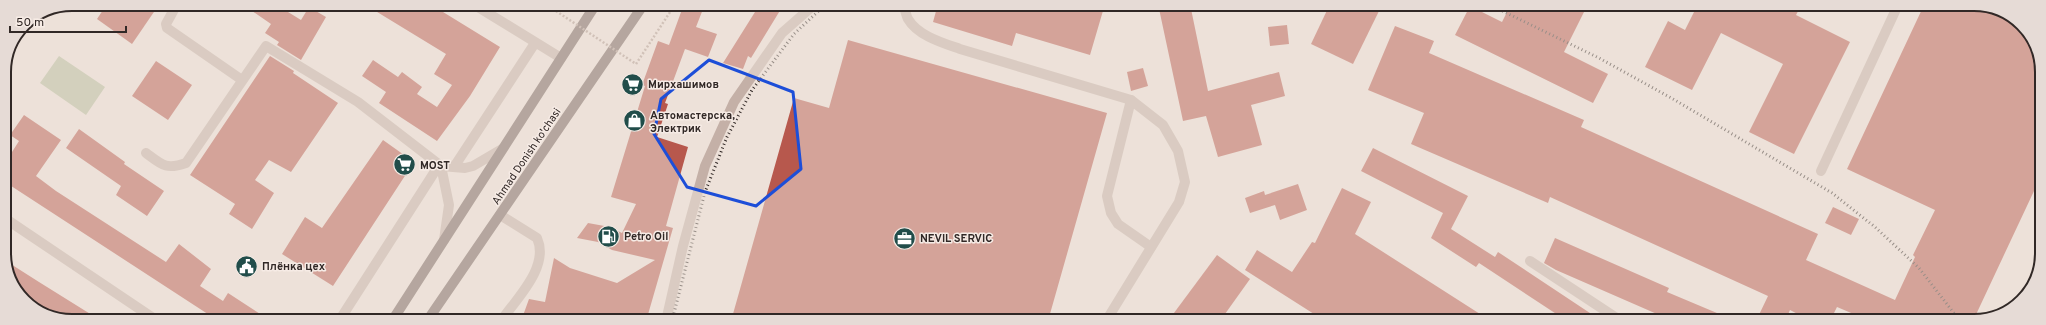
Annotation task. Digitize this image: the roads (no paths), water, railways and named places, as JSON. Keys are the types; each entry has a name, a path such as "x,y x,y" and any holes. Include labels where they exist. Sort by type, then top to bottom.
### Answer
{"main road":[{"name":"Ahmad Donish ko'chasi","path":"396,314 591,11"},
{"name":"Ahmad Donish ko'chasi","path":"432,314 639,11"}],"street":[{"path":"173,11 166,24 167,28 242,80"},
{"path":"484,11 561,58"},
{"path":"668,314 683,246 705,166 734,102 782,34 807,11"},
{"path":"905,11 908,19 917,29 936,40 960,49 1131,100 1163,125 1178,151 1185,182 1179,202 1110,314"},
{"path":"1821,171 1895,11"},
{"path":"454,167 535,43"},
{"path":"146,153 164,166 173,168 186,163 266,46 358,102 440,165 454,167 473,166 502,149"},
{"path":"1131,100 1107,196 1111,213 1118,224 1151,247"},
{"path":"440,165 449,205 444,240"},
{"path":"342,314 440,165"},
{"path":"500,215 537,238 541,252 540,261 533,274 506,314"},
{"path":"11,222 147,314"},
{"path":"1530,261 1610,314"}],"railway":[{"path":"674,314 705,192 727,137 752,90 794,34 819,11"},
{"path":"1502,11 1599,58 1673,99 1832,193 1875,227 1919,268 1955,314"}],"place":[{"name":"Мирхашимов","path":"633,84"},
{"name":"Автомастерска, Электрик","path":"635,121"},
{"name":"MOST","path":"404,165"},
{"name":"Petro Oil","path":"608,236"},
{"name":"NEVIL SERVIC","path":"904,238"},
{"name":"Плёнка цех","path":"246,266"}]}
